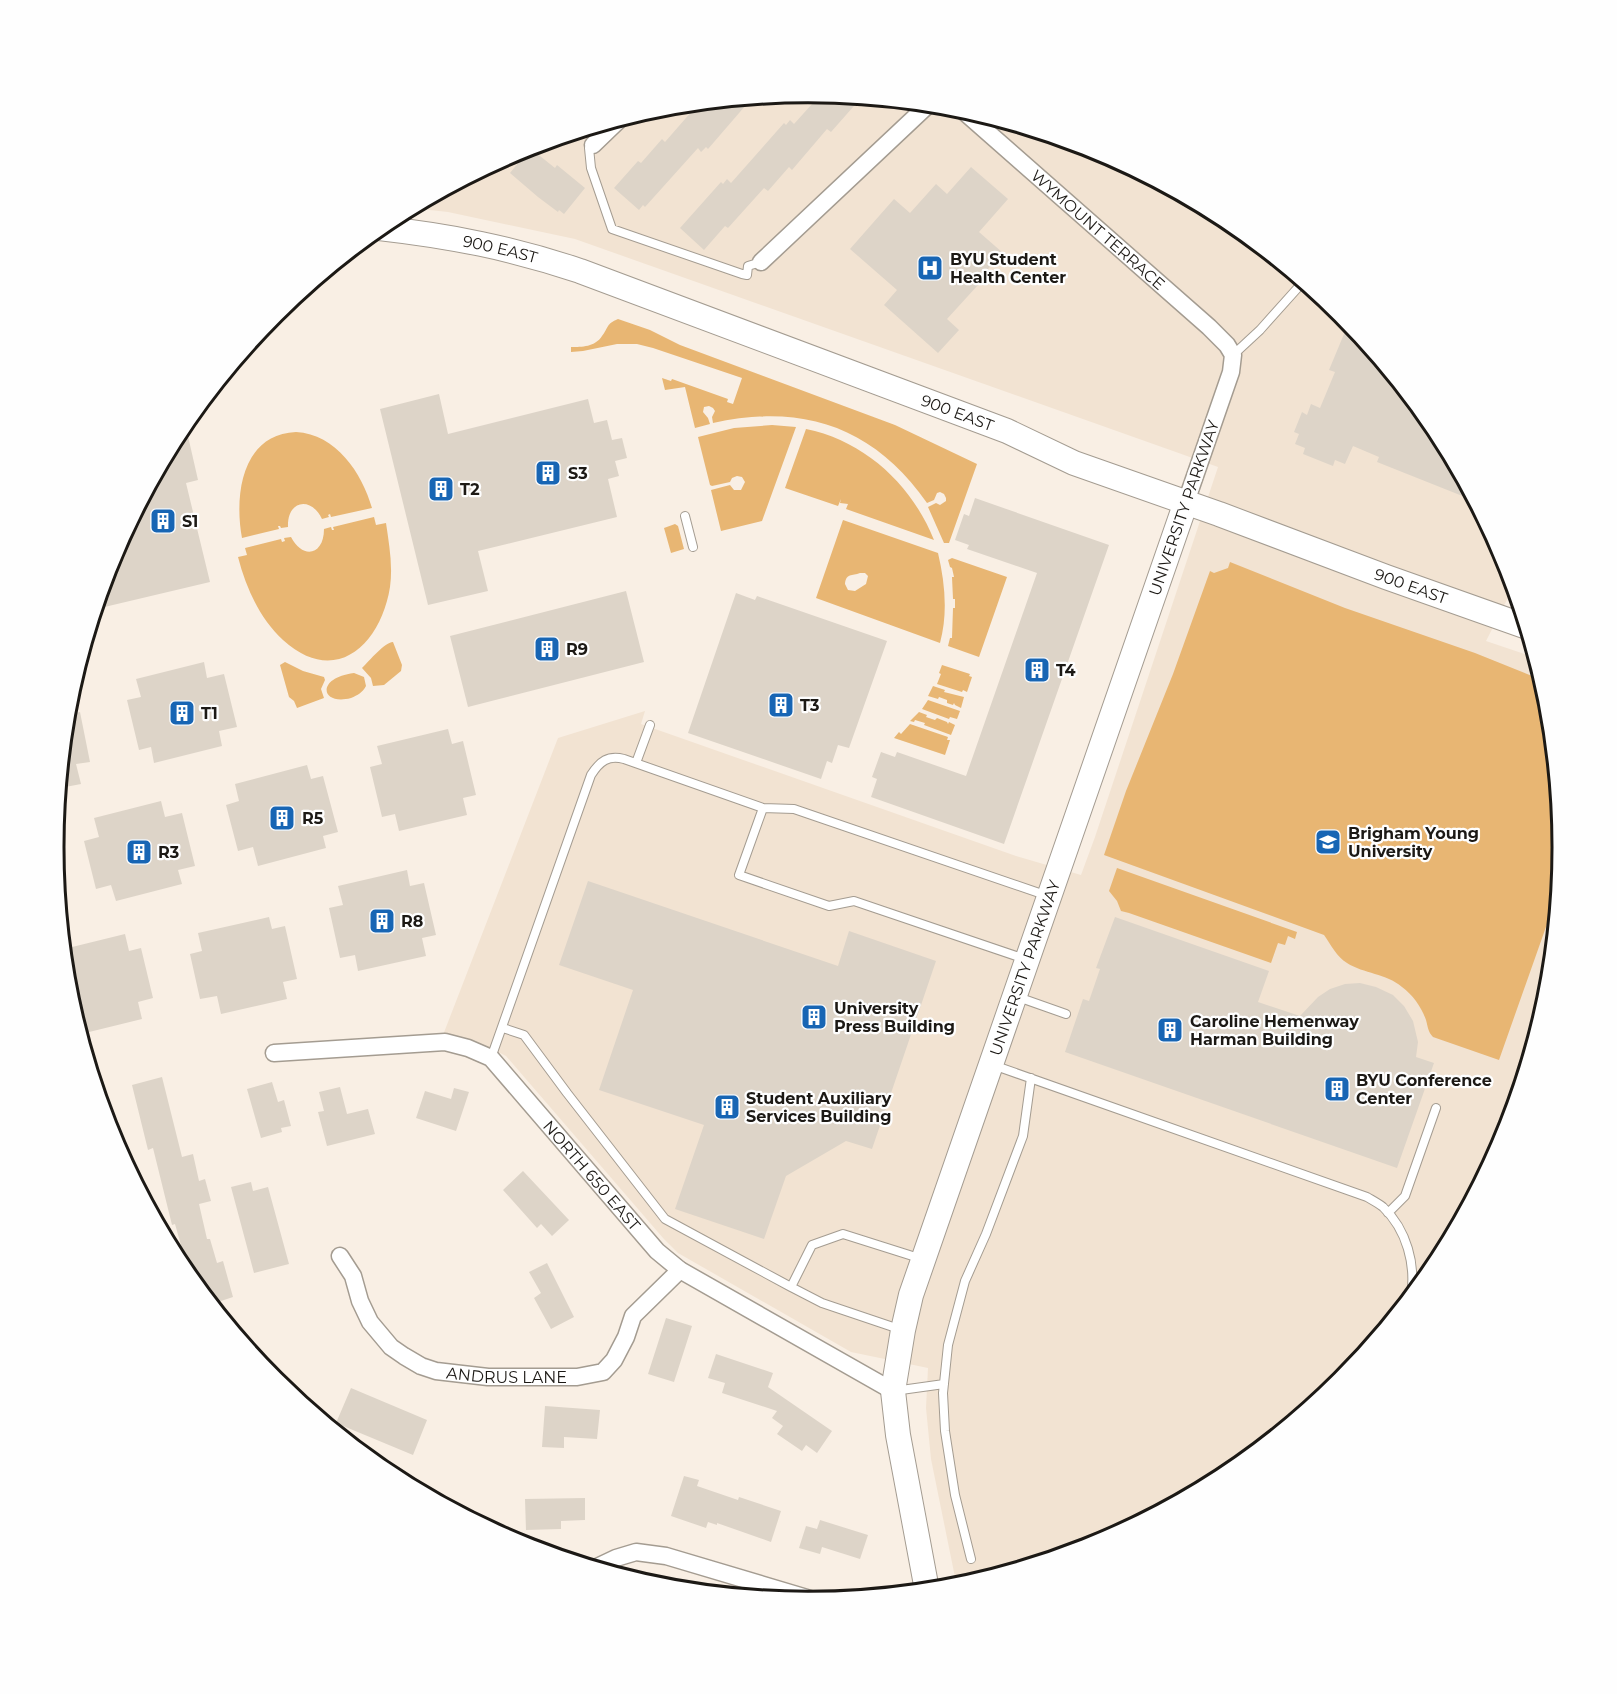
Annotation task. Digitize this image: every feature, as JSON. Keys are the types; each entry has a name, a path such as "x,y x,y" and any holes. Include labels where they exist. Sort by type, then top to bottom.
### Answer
{"main road":[{"name":"900 EAST","path":"393,230 489,244 558,264 1007,431 1074,463 1518,624"},
{"name":"UNIVERSITY PARKWAY","path":"925,1582 898,1435 893,1391 911,1295 1186,502"}],"street":[{"path":"761,262 921,112"},
{"name":"WYMOUNT TERRACE","path":"976,122 1221,338 1233,355"},
{"path":"593,145 608,130"},
{"name":"UNIVERSITY PARKWAY","path":"1186,502 1232,372 1233,355"},
{"name":"NORTH 650 EAST","path":"273,1053 445,1042 468,1048 491,1058 657,1251 680,1270 893,1391"},
{"name":"ANDRUS LANE","path":"340,1256 353,1276 370,1322 391,1347 421,1366 436,1371 488,1377 577,1377 603,1371 614,1360 626,1337 633,1316 680,1270"},
{"path":"606,1563 636,1551 666,1556 779,1590"}],"lane":[{"path":"593,145 589,148 591,168 612,229 742,274 747,275 748,266 761,262"},
{"path":"1233,355 1260,330 1298,287"},
{"path":"685,516 693,547"},
{"path":"636,764 650,725"},
{"path":"491,1058 591,775 606,759 618,758 763,808 794,809 1050,896"},
{"path":"763,808 739,875 829,906 854,901 1028,960"},
{"path":"1015,996 1066,1014"},
{"path":"502,1028 524,1035 664,1219 822,1303 903,1330"},
{"path":"991,1065 1367,1197 1382,1207 1394,1220 1408,1245 1413,1280"},
{"path":"970,1559 945,1431 944,1384 951,1331 964,1281 986,1234 1023,1136 1031,1078"},
{"path":"1388,1213 1405,1196 1436,1108"},
{"path":"791,1287 812,1245 843,1234 922,1260"},
{"path":"893,1391 944,1384"}],"shaded area":[{"name":"Brigham Young University","path":"808,103 857,105 906,109 1001,128 1048,142 1138,180 1222,228 1261,257 1335,321 1368,356 1399,394 1453,475 1476,518 1509,596 1486,641 1527,655 1546,750 1551,798 1551,896 1538,992 1527,1040 1496,1132 1476,1176 1453,1219 1399,1300 1335,1373 1299,1406 1222,1466 1180,1491 1138,1514 1048,1552 955,1577 931,1459 926,1408 928,1368 851,1352 678,1253 506,1056 443,1035 558,738 645,711 641,724 1016,856 1081,875 1218,467 575,239 448,212 426,210 479,180 569,142 663,117 711,109"},
{"path":"618,319 650,330 680,345 895,425 977,464 949,543 944,543 928,507 936,503 940,505 946,501 944,494 937,493 934,500 927,503 906,477 884,456 860,439 834,427 806,419 777,416 713,423 712,417 715,411 709,406 704,407 703,412 710,424 695,428 685,387 665,390 662,378 671,381 672,379 728,399 727,402 733,404 742,378 637,344 617,344 571,352 571,347 592,344 599,340 610,324"},
{"path":"772,425 796,427 762,521 721,531 711,490 730,485 734,490 741,490 745,482 742,477 737,476 730,482 710,485 698,437 734,428"},
{"path":"806,429 848,444 884,468 913,501 934,540 846,509 848,504 840,503 841,499 838,506 785,488"},
{"path":"296,432 310,434 323,440 345,458 362,482 372,508 331,517 330,514 329,517 322,519 312,507 300,504 291,511 288,527 278,526 279,529 242,538 239,504 241,486 253,455 264,443 278,435"},
{"path":"374,517 376,525 386,523 391,571 385,608 377,626 353,653 338,659 321,660 302,654 283,640 267,623 245,580 238,557 247,555 245,548 281,539 282,542 285,541 284,538 291,537 301,549 312,551 321,544 324,529 331,527 334,530 333,527"},
{"path":"843,520 938,553 945,598 940,643 816,598","holes":["865,573 868,576 866,584 855,591 848,590 845,584 848,576"]},
{"path":"675,524 678,526 684,549 671,553 664,528"},
{"path":"952,558 1007,577 979,657 948,646 952,638 953,608 955,608 952,577 954,577 948,560"},
{"path":"1230,562 1345,608 1475,653 1532,676 1546,750 1551,798 1551,896 1549,920 1499,1060 1433,1037 1420,1006 1406,990 1396,982 1347,963 1337,954 1324,935 1104,855 1210,571 1214,573 1228,568"},
{"path":"393,642 402,665 401,671 384,685 373,686 371,678 362,668 381,649"},
{"path":"285,662 303,671 324,677 321,689 324,698 297,708 289,697 280,665"},
{"path":"942,665 970,674 969,676 972,677 967,692 937,684"},
{"path":"354,673 364,677 366,686 358,695 341,699 328,695 328,685 333,680"},
{"path":"933,686 945,690 944,692 964,697 961,708 939,697 938,699 928,696"},
{"path":"928,700 960,711 957,719 950,717 949,719 922,709"},
{"path":"919,712 927,715 926,717 935,720 937,718 955,725 951,735 924,725 925,723 910,721"},
{"path":"910,724 948,737 947,740 950,740 945,755 894,738"},
{"path":"1117,868 1297,932 1295,939 1288,936 1285,945 1278,943 1271,963 1121,911 1109,891"}],"building":[{"path":"813,103 855,105 831,132 827,129 792,170 789,167 768,191 764,188 728,228 725,226 704,250 680,228 721,182 723,184 727,179 731,183 784,123 786,125 790,120 794,124"},
{"path":"745,106 708,149 706,147 701,152 698,148 645,207 643,205 639,210 614,188 662,139 665,142 691,112"},
{"path":"538,154 555,168 557,165 585,188 564,214 538,197 510,173 518,162"},
{"name":"BYU Student Health Center","path":"971,167 1008,199 979,232 1003,253 975,283 978,285 947,319 959,330 938,353 884,305 897,290 850,249 894,199 910,213 936,184 947,194"},
{"path":"1345,332 1399,394 1427,434 1465,497 1377,462 1379,457 1353,446 1345,464 1335,460 1333,466 1303,454 1305,448 1295,444 1299,434 1294,432 1302,412 1307,415 1311,404 1320,408 1335,372 1329,370"},
{"path":"439,394 448,434 588,399 594,423 607,420 612,440 622,438 627,458 615,461 619,476 608,479 617,517 478,551 488,591 428,605 380,409"},
{"name":"S1","path":"188,437 198,480 186,483 210,582 104,607 141,518"},
{"name":"T4","path":"975,498 1109,545 1004,844 871,797 877,779 872,777 881,752 895,757 897,752 966,776 1037,573 967,549 969,545 955,540 964,514 969,516"},
{"name":"R9","path":"626,591 644,662 468,707 450,636"},
{"name":"T3","path":"736,593 755,600 757,596 887,641 849,748 838,745 832,763 827,761 821,779 688,733"},
{"name":"T1","path":"204,662 207,678 224,674 237,727 219,731 222,746 154,763 151,747 139,750 127,700 141,697 136,679"},
{"path":"80,712 90,762 76,764 81,784 67,787 71,750 77,713"},
{"path":"448,729 452,744 463,741 476,795 463,798 467,815 399,831 395,814 382,817 370,767 382,764 377,746"},
{"name":"R5","path":"307,765 311,779 323,776 338,832 323,836 326,848 258,866 253,847 238,851 226,805 239,801 235,784"},
{"name":"R3","path":"161,801 165,817 182,813 195,866 178,870 182,884 116,901 111,885 96,889 84,841 99,837 94,818"},
{"name":"R8","path":"407,870 410,886 424,883 436,935 422,938 426,956 358,971 355,955 340,958 329,908 343,905 338,886"},
{"path":"588,881 838,966 849,931 936,961 872,1149 846,1141 786,1176 764,1239 675,1209 704,1125 599,1090 633,990 559,965"},
{"path":"269,917 272,929 285,926 297,979 283,982 287,999 221,1014 217,996 200,999 190,954 202,951 198,933"},
{"path":"1115,917 1269,971 1258,1002 1300,1016 1318,997 1330,989 1345,984 1360,983 1393,995 1404,1006 1413,1021 1418,1042 1416,1057 1434,1063 1397,1168 1065,1052 1083,999 1089,1001 1100,969 1096,968"},
{"path":"125,934 129,951 141,948 153,998 138,1002 142,1019 88,1032 72,947"},
{"path":"162,1077 182,1157 193,1154 199,1181 205,1179 211,1201 199,1204 207,1239 210,1239 217,1263 223,1261 233,1297 219,1302 181,1246 175,1224 172,1225 153,1148 148,1150 132,1085"},
{"path":"272,1082 278,1102 284,1100 291,1126 281,1128 282,1132 261,1138 247,1089"},
{"path":"340,1087 347,1114 368,1109 375,1134 327,1146 318,1112 324,1111 319,1092"},
{"path":"454,1088 469,1092 456,1131 416,1118 425,1091 451,1099"},
{"path":"523,1171 569,1220 552,1236 541,1224 537,1228 503,1190"},
{"path":"251,1182 253,1191 268,1187 289,1264 254,1273 231,1187"},
{"path":"547,1263 574,1317 551,1329 534,1298 541,1293 529,1272"},
{"path":"666,1318 692,1326 674,1382 648,1374"},
{"path":"716,1354 773,1373 768,1387 832,1431 817,1453 806,1445 802,1451 777,1434 783,1426 772,1418 777,1411 722,1393 725,1383 708,1378"},
{"path":"351,1388 427,1420 413,1455 337,1421"},
{"path":"545,1406 600,1410 597,1439 564,1437 564,1448 542,1447"},
{"path":"684,1476 699,1480 697,1486 781,1511 771,1542 717,1523 717,1525 708,1522 706,1528 671,1516"},
{"path":"585,1498 585,1520 561,1521 561,1529 526,1530 525,1499"},
{"path":"820,1520 868,1535 860,1559 822,1547 820,1554 799,1548 806,1526 817,1529"}],"place":[{"name":"BYU Student Health Center","path":"930,268"},
{"name":"S3","path":"548,473"},
{"name":"T2","path":"441,489"},
{"name":"S1","path":"163,521"},
{"name":"R9","path":"547,649"},
{"name":"T4","path":"1037,670"},
{"name":"T3","path":"781,705"},
{"name":"T1","path":"182,713"},
{"name":"R5","path":"282,818"},
{"name":"Brigham Young University","path":"1328,842"},
{"name":"R3","path":"139,852"},
{"name":"R8","path":"382,921"},
{"name":"University Press Building","path":"814,1017"},
{"name":"Caroline Hemenway Harman Building","path":"1170,1030"},
{"name":"BYU Conference Center","path":"1337,1089"},
{"name":"Student Auxiliary Services Building","path":"727,1107"}]}
